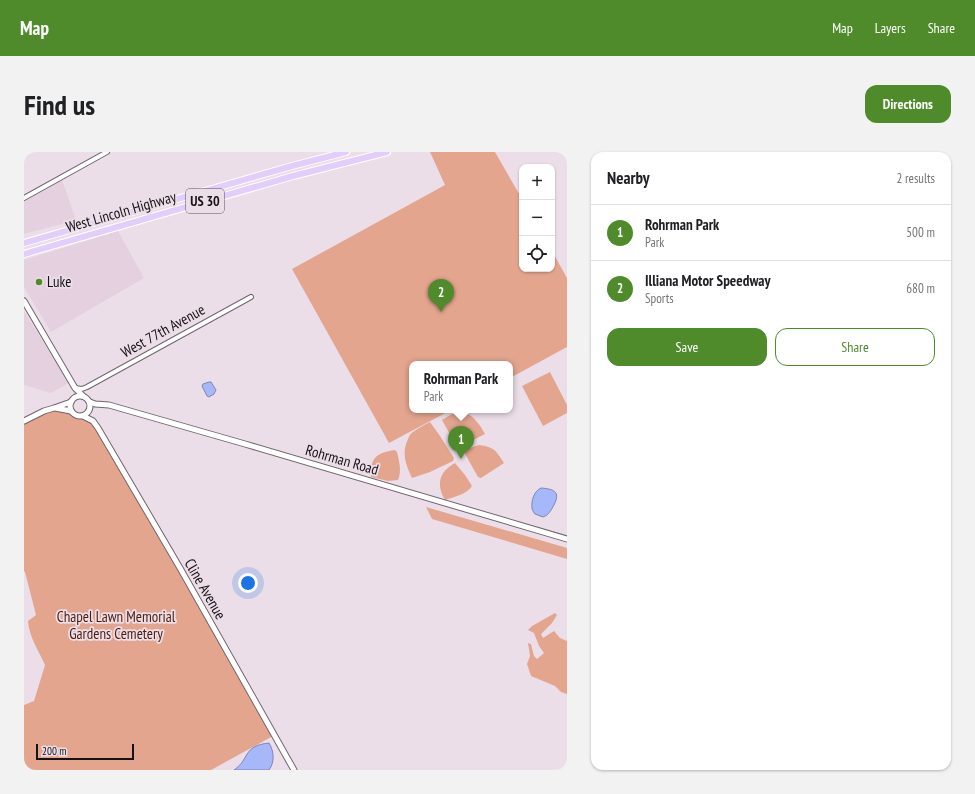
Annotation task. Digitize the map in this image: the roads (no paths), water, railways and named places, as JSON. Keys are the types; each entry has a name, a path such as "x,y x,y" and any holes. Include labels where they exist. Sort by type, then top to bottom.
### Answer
{"main road":[{"name":"West Lincoln Highway","path":"24,243 292,166 346,152"},
{"name":"West Lincoln Highway","path":"24,254 293,176 387,152"}],"street":[{"path":"24,198 106,152"},
{"name":"West 77th Avenue","path":"75,388 82,389 87,387 251,297"},
{"path":"24,301 75,388 90,402 90,409 83,416"},
{"path":"83,396 87,387"},
{"path":"71,411 70,406 75,388"},
{"path":"24,421 44,411 72,401 78,396 83,396"},
{"name":"Rohrman Road","path":"90,402 109,405 245,444 567,539"},
{"name":"Rohrman Road","path":"90,409 109,405"},
{"path":"54,408 71,411 76,415 83,416 93,421"},
{"name":"Cline Avenue","path":"90,409 93,421 180,568 294,770"}],"water":[{"path":"211,382 216,390 214,394 209,397 202,386 203,384"},
{"path":"541,488 552,490 555,492 557,497 551,510 543,517 535,514 532,508 532,502 536,491"},
{"path":"269,743 273,756 272,764 269,770 234,770 239,766 251,750 260,745"}],"place":[{"name":"Luke","path":"39,282"},
{"name":"Illiana Motor Speedway","path":"441,312"},
{"name":"Rohrman Park","path":"461,459"}],"park label":[{"name":"Chapel Lawn Memorial Gardens Cemetery","path":"116,626"}]}
